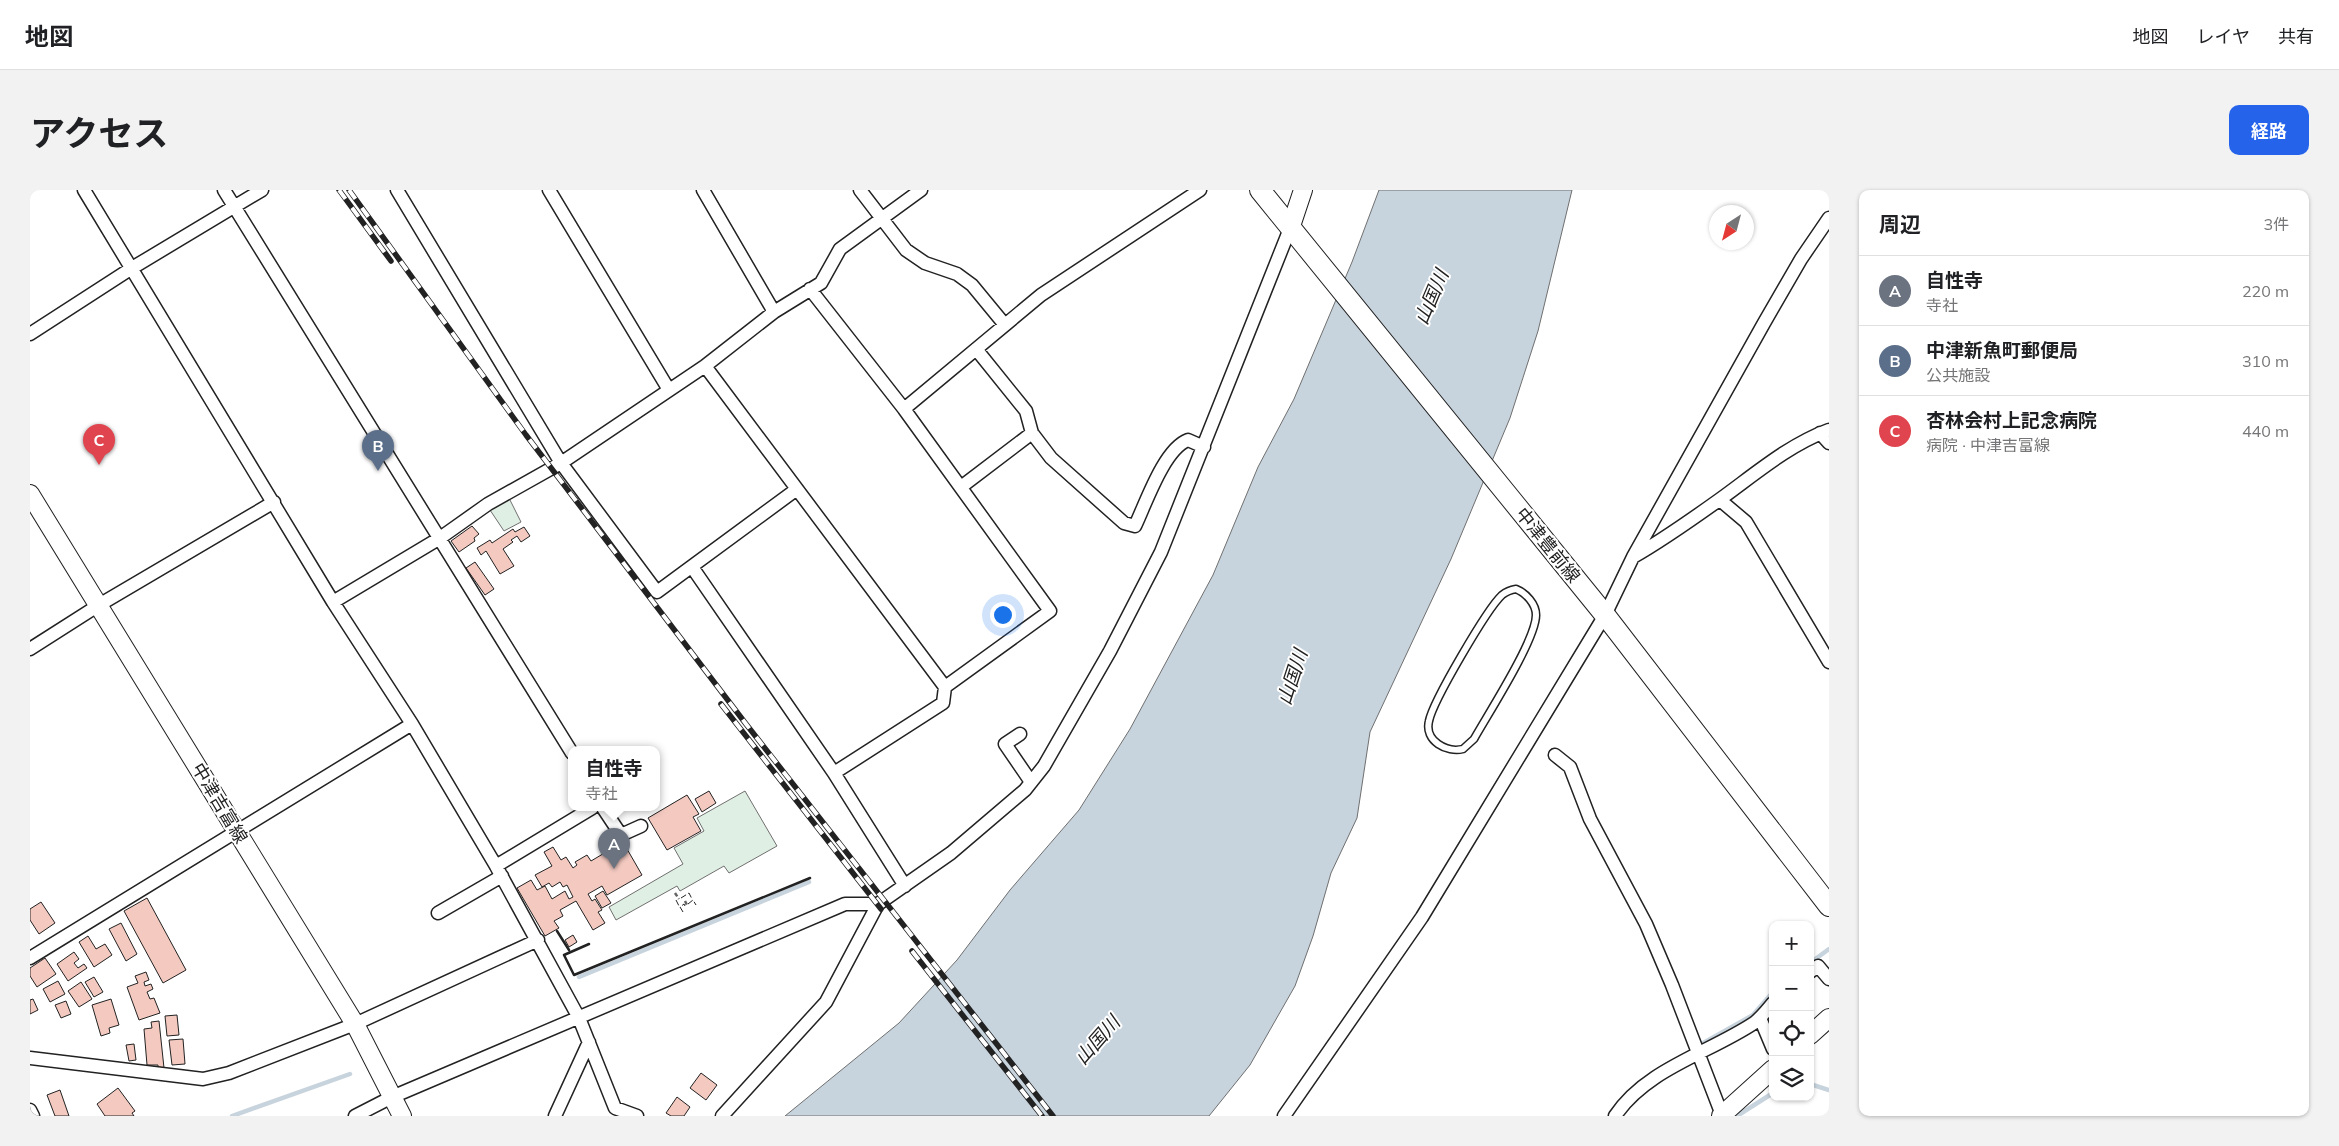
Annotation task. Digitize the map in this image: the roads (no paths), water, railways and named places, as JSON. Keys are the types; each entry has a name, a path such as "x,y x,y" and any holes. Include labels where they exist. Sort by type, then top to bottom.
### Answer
{"main road":[{"name":"中津豊前線","path":"1260,190 1605,615 1829,906"},
{"path":"1291,226 1303,190"},
{"name":"中津吉富線","path":"30,494 355,1024 402,1116"},
{"path":"1814,1031 1829,1018"},
{"path":"1721,1116 1769,1073"}],"street":[{"path":"84,190 333,602 412,724 499,871 579,1018 615,1108 636,1116"},
{"path":"224,190 568,746"},
{"path":"30,334 132,268 262,190"},
{"path":"397,190 561,463 657,592 797,489"},
{"path":"549,190 669,390"},
{"path":"703,190 774,312"},
{"path":"860,190 880,218 913,257 950,271 972,285 1005,325"},
{"path":"333,602 440,538 488,504 561,463 705,366 774,312 821,283 840,249 880,218 921,190"},
{"path":"904,409 1041,294 1200,190"},
{"path":"1284,1116 1406,942 1605,615 1633,557 1801,259 1829,218"},
{"path":"722,1116 826,1002 878,904 952,853 1025,790 1044,766 1110,651 1160,552 1204,447 1291,226"},
{"path":"810,289 904,409 1050,611 945,687"},
{"path":"976,349 1026,411 1032,433 1051,458 1124,522 1135,526 1169,455 1179,443 1188,440 1204,447"},
{"path":"705,366 945,687 943,703 834,773"},
{"path":"1633,557 1659,542 1776,459 1809,438 1825,432 1829,444"},
{"path":"961,487 1032,433"},
{"path":"1720,500 1746,522 1829,662"},
{"path":"30,649 99,605 274,502"},
{"path":"692,566 834,773 905,886"},
{"path":"30,958 412,724"},
{"path":"1020,734 1005,744 1031,782"},
{"path":"1555,755 1570,766 1590,818 1646,924 1672,985 1721,1116"},
{"path":"438,913 588,811"},
{"path":"605,811 621,835 641,826"},
{"path":"355,1116 392,1097 845,904 878,904"},
{"path":"30,1058 203,1078 229,1073 355,1024 538,940"},
{"path":"1814,969 1818,966 1829,979"},
{"path":"1615,1116 1620,1108 1654,1078 1698,1055 1760,1018 1769,1008"},
{"path":"1760,1018 1769,1039"},
{"path":"555,1116 589,1042"}],"lane":[{"path":"1519,590 1530,599 1534,607 1536,615 1534,624 1528,642 1474,739 1463,749 1446,750 1433,739 1428,728 1429,720 1441,693 1488,613 1508,591 1519,590"}],"water":[{"name":"山国川","path":"1379,190 1572,190 1538,331 1510,418 1451,559 1370,732 1357,818 1331,873 1313,936 1295,986 1250,1065 1209,1116 785,1116 899,1023 957,960 1010,890 1079,810 1130,729 1213,575 1258,467 1294,399 1352,262"}],"waterway":[{"path":"579,977 809,882"},
{"path":"1814,960 1829,949"},
{"path":"1698,1046 1753,1015 1769,997"},
{"path":"232,1116 350,1074"},
{"path":"1814,1085 1829,1090"},
{"path":"1737,1116 1769,1096"}],"railway":[{"path":"339,190 391,261"},
{"path":"349,190 526,435 746,724 1053,1116"},
{"path":"721,704 881,909"},
{"path":"912,951 1042,1116"}],"place":[{"name":"杏林会村上記念病院","path":"99,465"},
{"name":"中津新魚町郵便局","path":"378,471"},
{"name":"自性寺","path":"614,869"}]}
